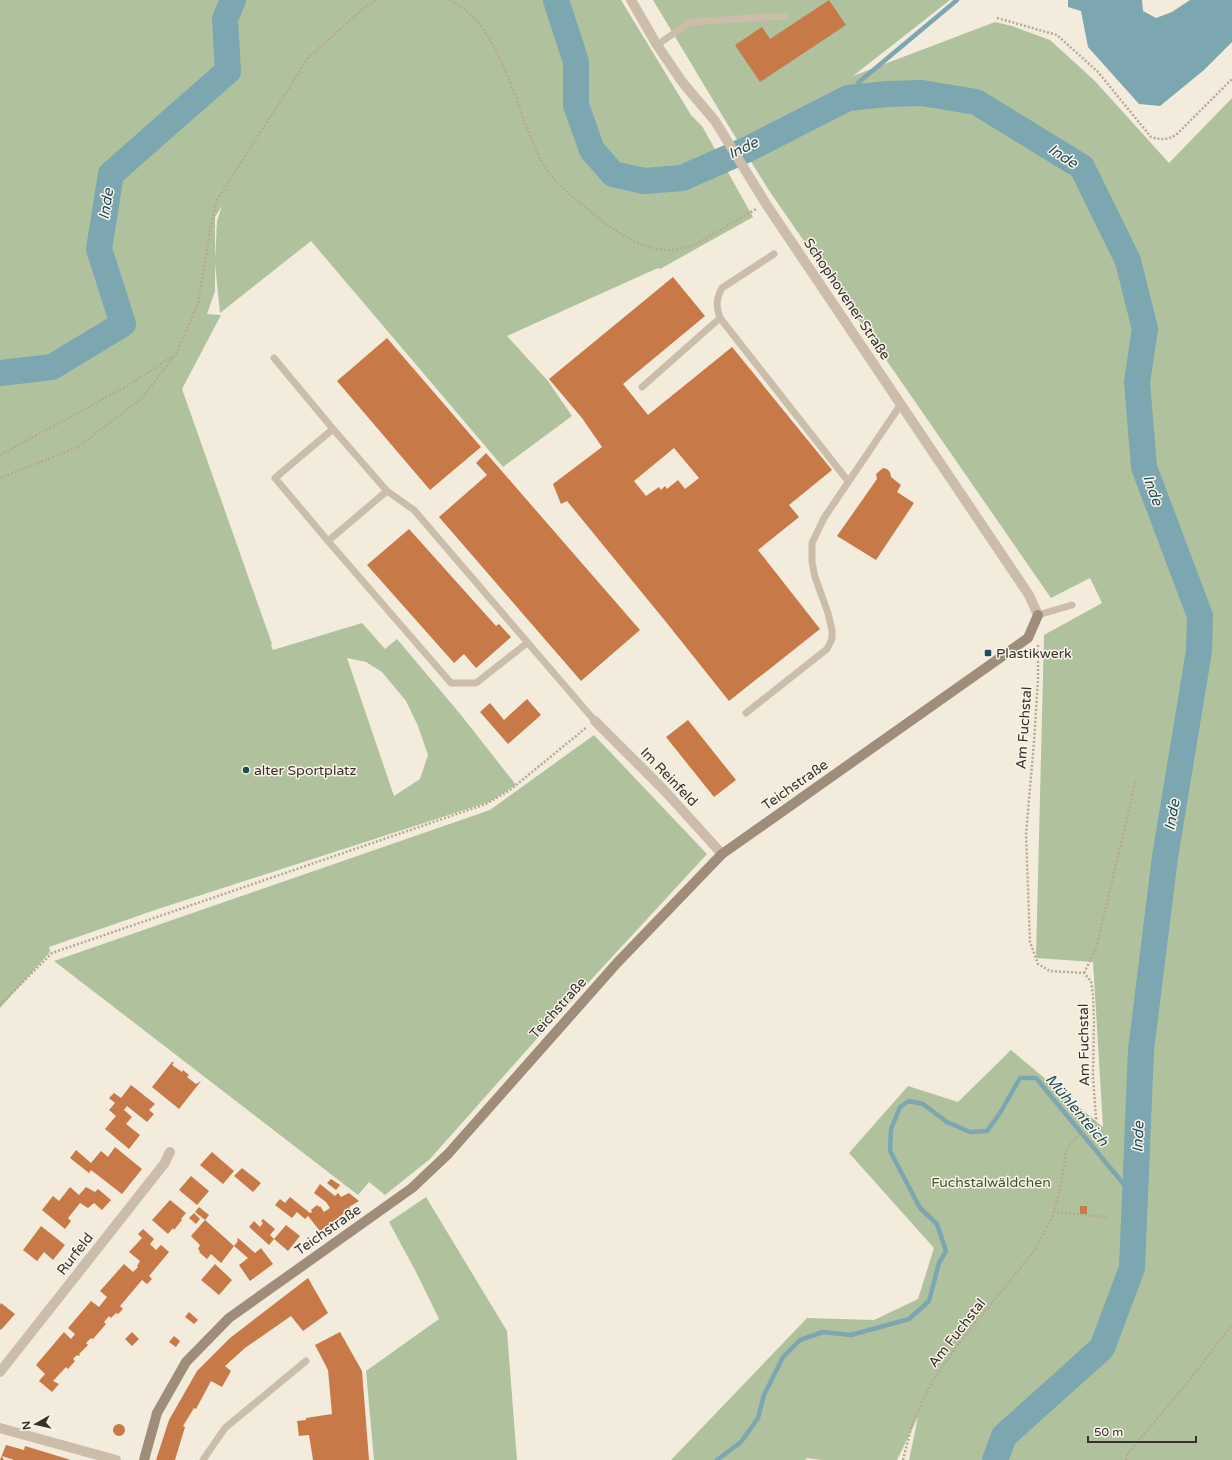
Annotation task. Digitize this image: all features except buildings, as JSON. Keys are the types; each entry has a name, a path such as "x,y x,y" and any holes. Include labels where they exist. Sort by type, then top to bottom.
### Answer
{"main road":[{"name":"Teichstraße","path":"144,1460 157,1413 186,1362 229,1318 412,1188 448,1154 617,963 722,854 1028,638 1038,615"}],"street":[{"name":"Schophovener Straße","path":"631,0 657,45 683,83 714,121 760,195 1029,596 1038,615"},
{"name":"Im Reinfeld","path":"595,721 663,789 722,854"},
{"name":"Rurfeld","path":"0,1372 164,1164 170,1152"},
{"path":"0,1428 116,1460"}],"lane":[{"path":"657,45 690,22 785,16"},
{"path":"774,254 722,288 716,306 720,318 848,480"},
{"path":"642,387 720,318"},
{"path":"274,358 387,491 414,510 595,721"},
{"path":"746,713 827,649 832,639 828,613 815,577 812,562 812,543 824,518 848,480 900,404"},
{"path":"333,429 276,478 328,541 451,683 476,683 527,643"},
{"path":"328,541 387,491"},
{"path":"1038,615 1072,605"},
{"path":"203,1460 225,1428 306,1361"}],"path":[{"path":"0,478 78,447 140,399 176,354 198,303 210,230 217,200 308,58 364,8 378,0"},
{"path":"450,0 461,6 473,16 493,46 508,78 536,150 546,168 559,185 614,231 647,246 671,250 694,245 766,204"},
{"path":"997,18 1057,35 1098,72 1151,137 1158,139 1165,140 1176,134 1232,78"},
{"path":"0,455 129,385 176,354"},
{"name":"Am Fuchstal","path":"903,1460 913,1421 932,1382 959,1343 1035,1250 1053,1212 1061,1186 1066,1151 1076,1138 1087,1130 1096,1119 1093,1076 1094,1020 1091,981 1084,973 1050,971 1044,968 1038,964 1030,942 1026,834 1038,679 1038,643"},
{"path":"0,1005 52,953 486,804 510,790 595,721"},
{"path":"1084,973 1096,949 1136,780"},
{"path":"1053,1212 1106,1217"},
{"path":"1126,1460 1128,1453 1183,1388 1232,1326"}],"green space":[{"path":"0,0 621,0 691,115 702,126 753,217 660,269 658,268 507,336 548,381 572,416 503,467 311,241 220,313 215,264 215,291 207,314 221,315 182,389 273,650 362,623 385,649 397,639 461,715 516,785 489,802 155,910 49,947 50,952 0,1008","holes":["222,206 217,221 215,260 215,217","347,658 366,662 382,672 406,701 418,726 428,755 420,779 394,796"]},
{"name":"Fuchstalwäldchen","path":"653,0 950,0 853,76 995,22 1012,26 1050,40 1095,81 1169,163 1232,98 1232,1460 909,1460 918,1417 897,1460 821,1460 807,1458 805,1460 671,1460 807,1318 874,1320 918,1299 934,1248 849,1153 908,1086 958,1102 1011,1050 1103,1127 1093,962 1036,958 1044,635 1102,603 1090,578 1051,598 770,192"},
{"path":"594,735 707,854 542,1033 430,1159 385,1195 369,1182 358,1195 54,961 490,810"},
{"path":"426,1197 507,1331 517,1460 374,1460 366,1371 439,1319 389,1222"}],"water":[{"path":"1068,0 1142,0 1143,11 1156,18 1172,12 1190,0 1232,0 1232,42 1204,70 1160,106 1139,104 1088,47 1081,11 1068,7"}],"waterway":[{"name":"Inde","path":"0,373 52,367 123,324 99,249 111,174 228,71 225,19 233,0"},
{"name":"Inde","path":"556,0 576,62 576,105 592,150 613,174 644,181 682,178 748,149 848,98 887,94 922,93 976,102 1082,167 1128,261 1145,329 1137,382 1144,467 1200,616 1199,651 1165,857 1141,1050 1132,1268 1102,1348 1004,1436 995,1460"},
{"path":"848,98 859,82 957,0"},
{"name":"Mühlenteich","path":"717,1460 741,1442 758,1418 764,1395 783,1357 800,1340 823,1332 851,1335 909,1319 929,1301 939,1263 946,1251 937,1224 920,1208 890,1151 891,1129 900,1107 909,1101 923,1104 947,1122 970,1132 987,1131 1000,1113 1020,1078 1036,1078 1136,1199"}],"place":[{"name":"Plastikwerk","path":"988,653"},
{"name":"alter Sportplatz","path":"246,770"}]}
